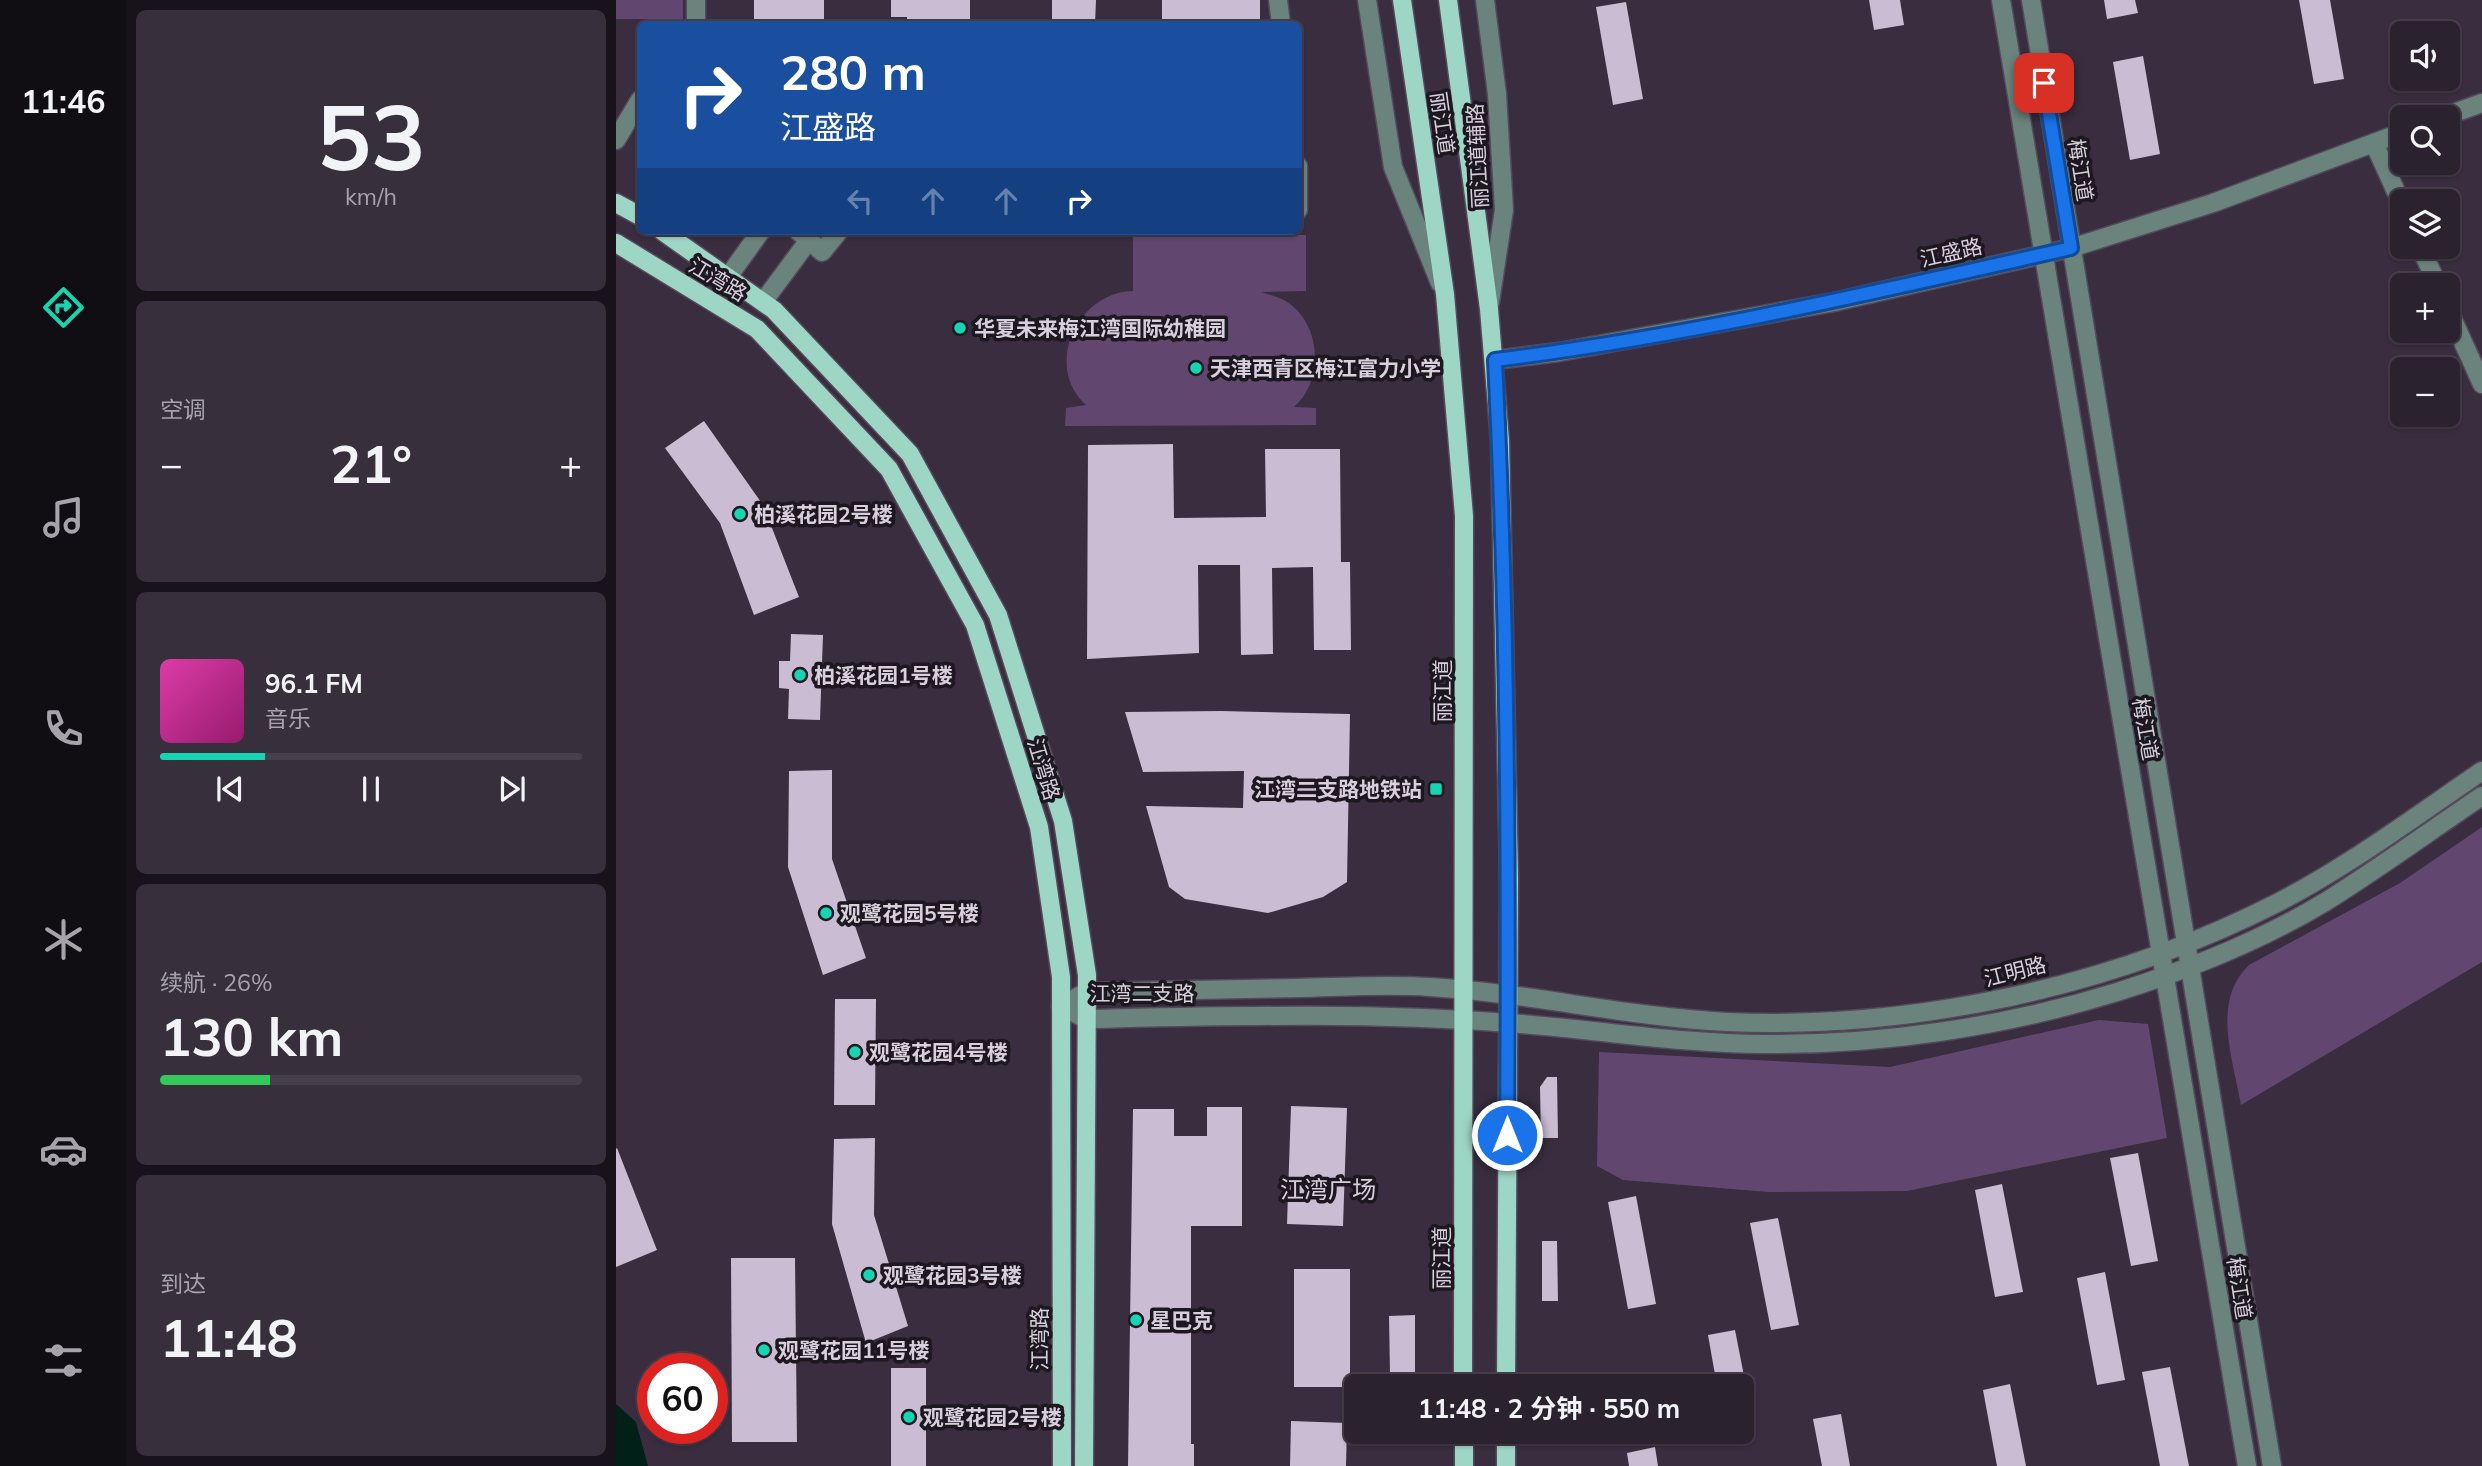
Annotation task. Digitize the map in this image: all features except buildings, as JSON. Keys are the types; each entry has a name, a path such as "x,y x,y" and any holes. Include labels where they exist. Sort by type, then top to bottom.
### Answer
{"main road":[{"name":"丽江道","path":"1402,0 1445,294 1464,516 1464,1374"},
{"name":"丽江道","path":"1448,0 1495,360 1502,515 1508,993 1506,1374"},
{"path":"616,203 637,214"},
{"name":"江湾路","path":"668,235 774,310 910,454 998,615 1063,821 1087,975 1084,1466"},
{"name":"江湾路","path":"616,243 757,329 889,469 975,625 1039,827 1061,977 1062,1466"},
{"path":"1464,1444 1464,1466"},
{"path":"1506,1444 1506,1466"}],"street":[{"path":"1278,0 1281,21"},
{"path":"1367,0 1392,167 1445,294"},
{"name":"丽江道辅路","path":"1485,0 1496,94 1504,210 1489,309"},
{"name":"梅江道","path":"2001,0 2247,1466"},
{"name":"梅江道","path":"2031,0 2192,965 2272,1466"},
{"path":"2460,111 2482,103"},
{"path":"616,140 637,105"},
{"name":"江盛路","path":"1495,360 1559,352 1834,302 2071,248 2213,203 2390,137"},
{"path":"2374,143 2395,189"},
{"path":"728,278 758,235"},
{"path":"764,302 804,236 822,252 836,235"},
{"path":"2460,335 2482,384"},
{"name":"江明路","path":"1508,993 1650,1016 1728,1022 1825,1022 1905,1017 2000,999 2161,953 2280,902 2370,847 2482,771"},
{"name":"江明路","path":"1508,1023 1696,1041 1764,1044 1853,1041 1939,1032 2037,1013 2118,992 2245,942 2323,903 2482,796"},
{"name":"江湾二支路","path":"1061,1006 1086,992 1338,987 1464,989 1508,993"},
{"name":"江湾二支路","path":"1061,1006 1086,1018 1324,1014 1508,1023"}],"shaded area":[{"path":"616,0 683,0 683,19 616,19"},
{"path":"1133,235 1306,235 1306,291 1261,292 1282,299 1295,308 1305,320 1315,350 1315,366 1304,395 1294,407 1316,408 1316,425 1065,426 1066,408 1086,405 1073,389 1067,371 1067,352 1072,334 1082,317 1096,304 1113,295 1133,291"},
{"path":"2482,827 2482,962 2241,1105 2230,1050 2228,1013 2237,979 2249,965 2400,883"},
{"path":"2099,1020 2148,1024 2167,1138 1907,1191 1768,1192 1623,1180 1597,1166 1599,1052 1890,1067"},
{"path":"616,1404 636,1422 637,1444 642,1444 648,1466 616,1466"}],"place":[{"name":"华夏未来梅江湾国际幼稚园","path":"960,328"},
{"name":"天津西青区梅江富力小学","path":"1196,368"},
{"name":"柏溪花园2号楼","path":"740,514"},
{"name":"柏溪花园1号楼","path":"800,675"},
{"name":"江湾二支路地铁站","path":"1436,789"},
{"name":"观鹭花园5号楼","path":"826,913"},
{"name":"观鹭花园4号楼","path":"855,1052"},
{"name":"观鹭花园3号楼","path":"869,1275"},
{"name":"星巴克","path":"1136,1320"},
{"name":"观鹭花园11号楼","path":"764,1350"},
{"name":"观鹭花园2号楼","path":"909,1417"}],"district":[{"name":"江湾广场","path":"1328,1189"}],"route":[{"path":"1507,1135 1508,850 1502,515 1495,360 1559,352 1834,302 2071,248 2044,83"}]}
